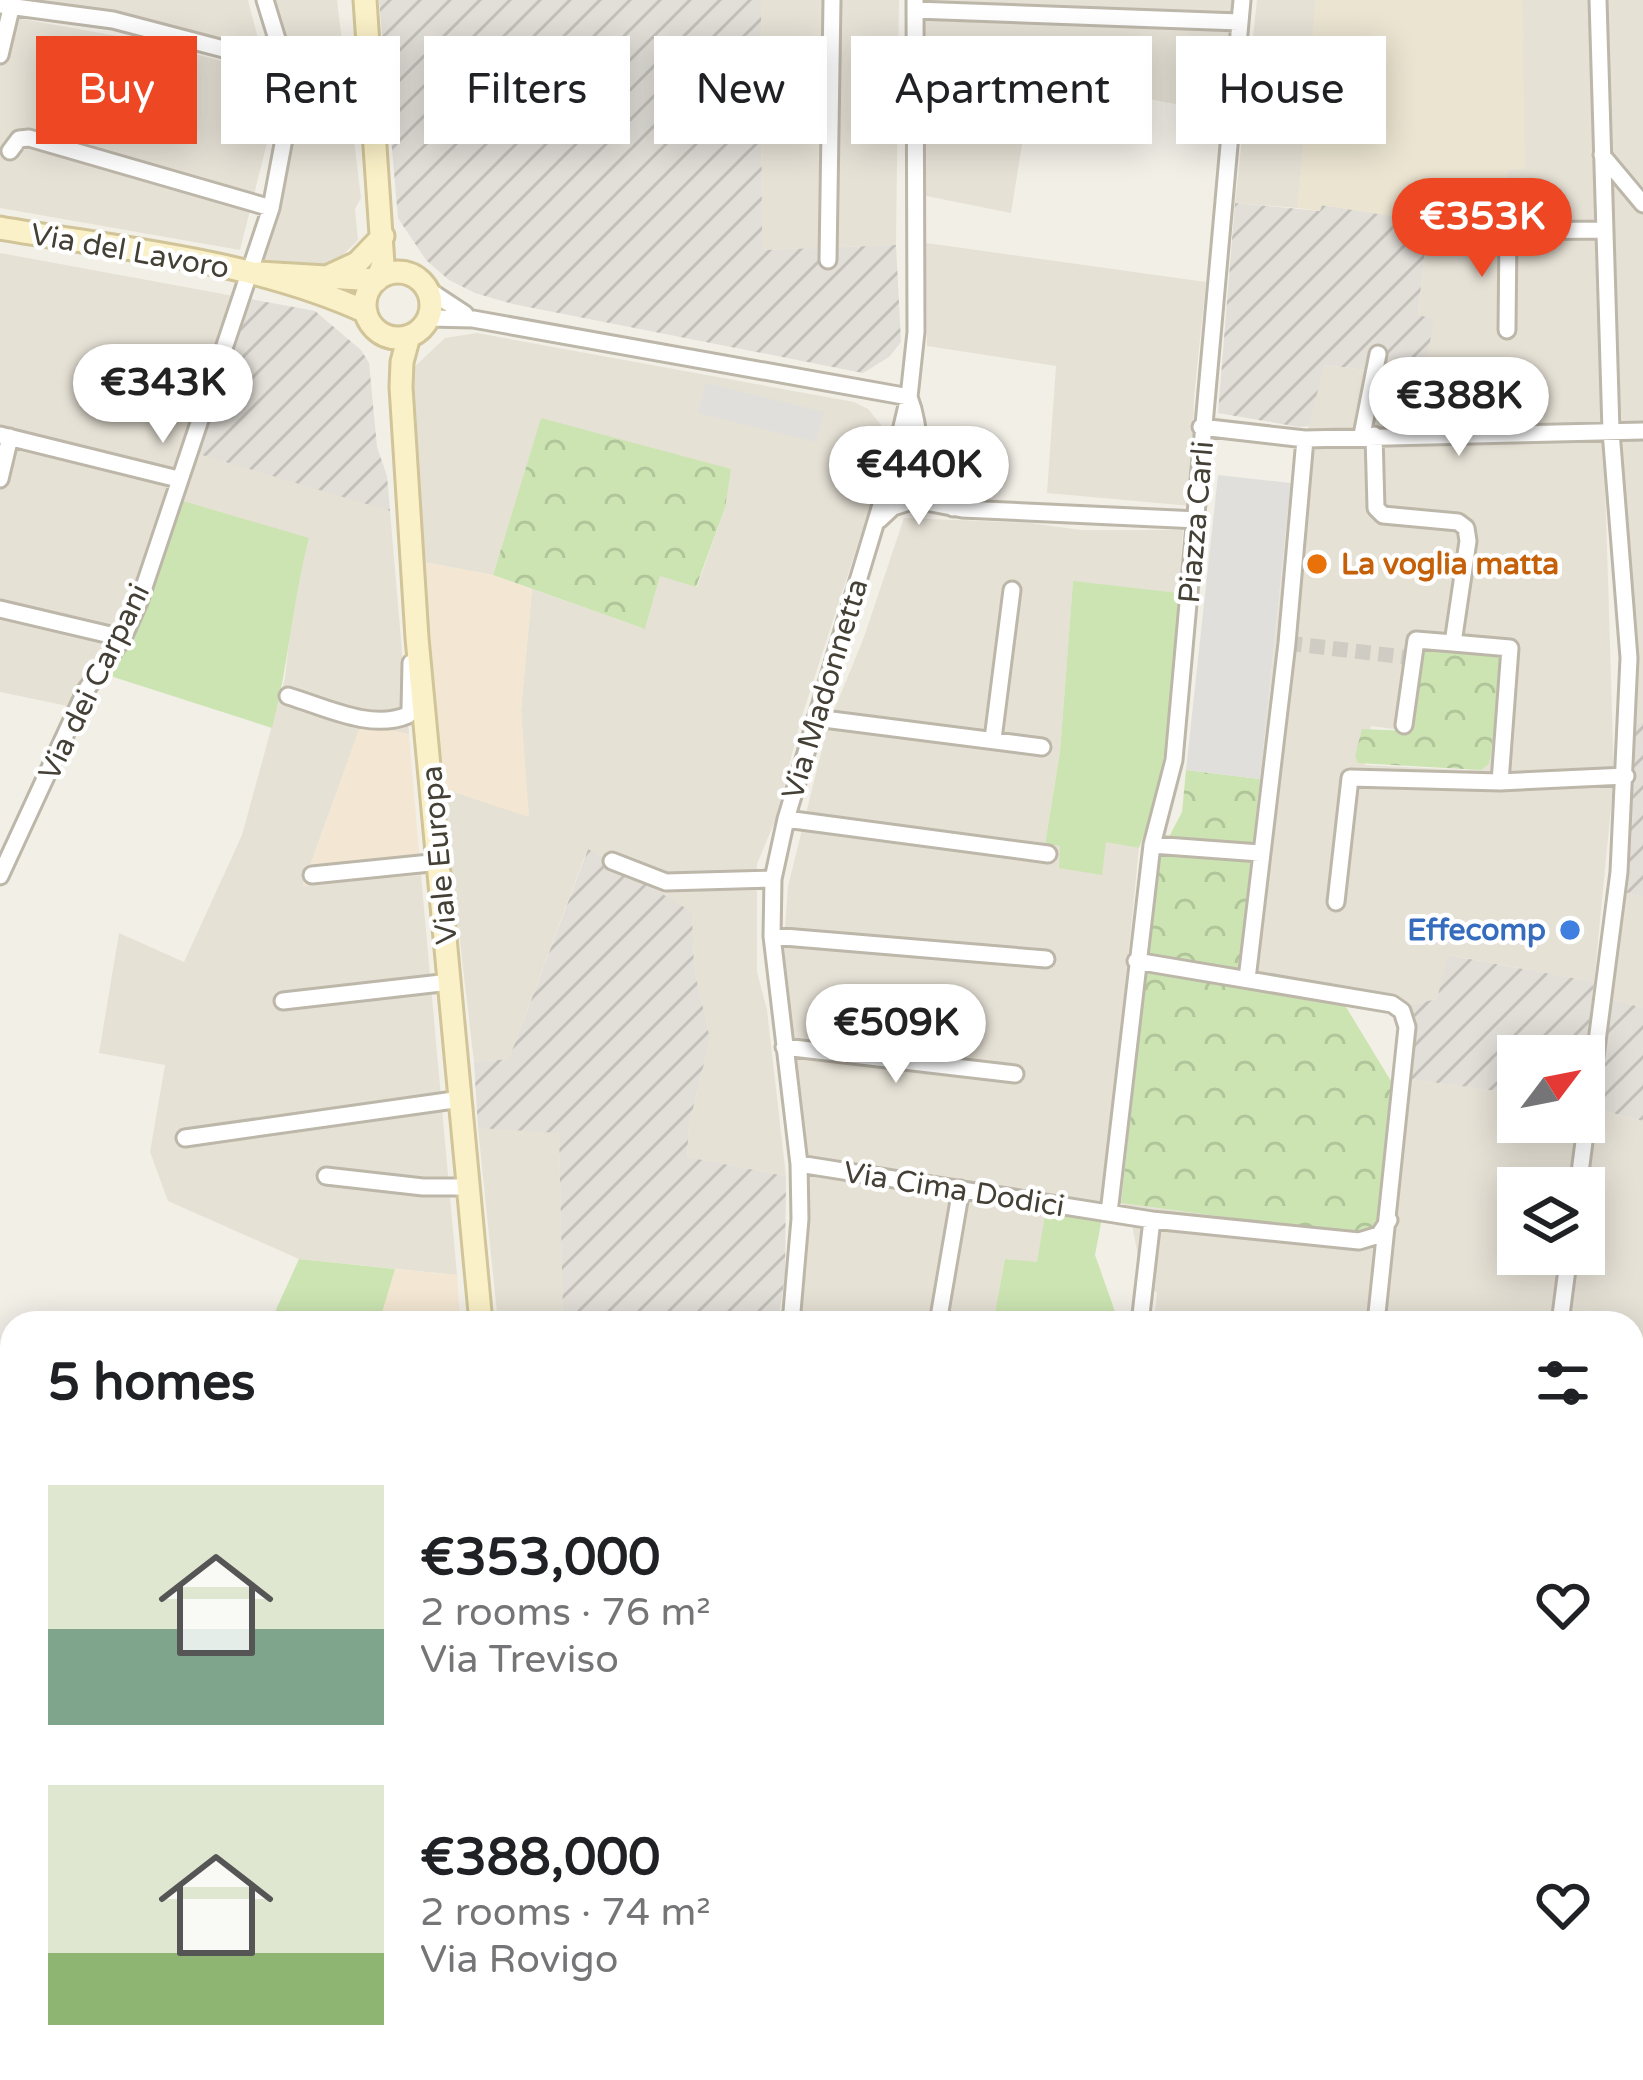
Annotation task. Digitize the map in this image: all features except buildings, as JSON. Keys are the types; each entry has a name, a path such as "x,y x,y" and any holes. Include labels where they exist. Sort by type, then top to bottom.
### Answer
{"main road":[{"path":"364,0 383,229 383,264 367,294 366,311 378,331 398,338 409,336 428,317 420,283 397,256 383,229"},
{"name":"Via del Lavoro","path":"0,228 254,272 377,280"},
{"path":"327,277 357,262 383,229"},
{"name":"Via del Lavoro","path":"254,272 366,311"},
{"path":"377,280 395,272 420,283"},
{"name":"Viale Europa","path":"378,331 400,387"},
{"name":"Viale Europa","path":"409,336 400,387 417,638 481,1311"}],"street":[{"name":"Via dei Carpani","path":"265,0 276,36"},
{"path":"828,260 832,0"},
{"path":"1201,427 1242,0"},
{"path":"1581,1167 1619,872 1629,658 1611,431 1598,0"},
{"path":"0,55 8,4 113,20 221,48"},
{"path":"915,5 1239,22"},
{"name":"Via Madonnetta","path":"791,1311 800,1220 799,1164 772,936 773,879 786,819 893,465 909,397 916,332 915,5"},
{"path":"10,152 19,139 29,138 271,208"},
{"name":"Via dei Carpani","path":"0,877 86,690 123,638 139,602 178,479 254,272 283,144"},
{"path":"1601,155 1643,205"},
{"path":"1429,224 1508,231 1605,230"},
{"path":"1507,330 1508,231"},
{"path":"420,283 473,319"},
{"path":"428,317 473,319 909,397 918,419 921,494"},
{"path":"1378,354 1368,435 1376,508 1383,515 1458,522 1466,528 1453,643"},
{"name":"Piazza Carli","path":"1109,1213 1152,844 1174,760 1198,520 1201,427 1305,439 1643,430"},
{"path":"0,478 5,436 178,479"},
{"path":"1247,979 1287,643 1305,439"},
{"path":"893,465 921,494 953,508 1198,520"},
{"path":"875,524 893,507 921,494"},
{"path":"993,739 1012,590"},
{"path":"0,609 123,638"},
{"path":"288,696 376,722 408,716 411,646 417,638"},
{"path":"1404,725 1417,640 1510,648 1500,782"},
{"path":"816,718 1042,747"},
{"path":"1336,902 1350,778 1500,782 1626,776"},
{"path":"786,819 1048,854"},
{"path":"1152,844 1260,853"},
{"path":"612,861 666,882 773,879"},
{"path":"312,874 440,862"},
{"path":"772,936 1046,958"},
{"path":"1136,961 1393,1004 1402,1011 1407,1027 1378,1311"},
{"path":"283,1001 450,982"},
{"path":"784,1047 1015,1074"},
{"path":"185,1138 461,1099"},
{"name":"Via Cima Dodici","path":"799,1164 1152,1220 1358,1241"},
{"path":"326,1176 467,1187"},
{"path":"940,1311 962,1189"},
{"path":"1141,1311 1152,1220"},
{"path":"1358,1241 1379,1235 1389,1220"},
{"path":"1358,1241 1377,1253 1384,1267"},
{"path":"1562,1311 1566,1275"}],"shaded area":[{"path":"30,0 248,0 257,36 221,36 221,40 149,21"},
{"path":"269,0 337,0 341,36 274,36"},
{"path":"379,0 761,0 761,36 654,36 654,144 762,144 762,250 896,245 901,342 889,357 863,373 513,304 449,280 426,260 398,218 392,144 400,144 400,36 382,36"},
{"path":"761,0 899,0 899,36 851,36 851,144 897,144 896,245 762,250 762,144 827,144 827,36 761,36"},
{"path":"924,0 1235,0 1231,36 1176,36 1176,104 1152,100 1152,36 924,36"},
{"path":"1257,0 1316,0 1313,36 1253,36"},
{"path":"1316,0 1522,0 1525,169 1508,170 1508,228 1322,205 1320,211 1298,208 1304,144 1386,144 1386,36 1313,36"},
{"path":"1522,0 1643,0 1643,723 1631,722 1633,654 1621,411 1603,416 1614,777 1594,982 1449,955 1437,999 1391,1009 1238,985 1295,450 1309,426 1323,365 1376,371 1380,357 1418,316 1428,221 1508,169 1524,169","holes":["1502,652 1489,764 1465,770 1365,765 1371,726 1409,731 1412,721"]},
{"path":"0,15 117,36 36,36 36,144 197,144 197,54 221,61 221,144 267,144 240,250 0,208"},
{"path":"287,144 354,144 361,198 355,209 358,240 317,272 258,262"},
{"path":"925,144 1022,144 1011,213 926,196"},
{"path":"1241,144 1304,144 1298,208 1235,203"},
{"path":"1235,203 1320,211 1321,205 1428,221 1418,315 1434,319 1426,363 1380,357 1368,370 1324,365 1309,426 1218,413"},
{"path":"926,243 1206,282 1194,397 1191,506 1047,493 1056,366 927,346"},
{"path":"0,253 234,296 357,499 390,511 409,734 361,725 303,885 421,875 457,1275 299,1259 168,1201 150,1152 165,1065 99,1053 119,933 184,962 242,835 285,678 295,588 309,539 154,556 82,709 0,692"},
{"path":"234,296 315,311 361,350 369,363 377,447 387,476 390,511 192,452 187,432"},
{"path":"477,333 854,402 868,409 882,426 886,447 877,485 801,719 775,821 757,864 757,972 767,1010 786,1176 687,1157 689,1125 710,1039 694,968 692,913 587,850 509,1059 474,1062 442,788 528,816 521,710 532,589 645,629 660,575 697,587 725,508 541,419 493,575 423,562 410,371 445,338"},
{"path":"706,383 824,412 816,442 698,413"},
{"path":"1218,475 1291,483 1260,779 1186,770"},
{"path":"904,518 1081,530 1183,530 1179,593 1073,582 1060,752 1045,843 1060,846 1101,875 1106,841 1139,848 1102,1218 1037,1263 1005,1259 995,1311 797,1311 784,943 788,886 828,725"},
{"path":"423,562 493,575 532,589 521,710 529,817 442,788"},
{"path":"1631,722 1643,723 1643,897 1621,891"},
{"path":"361,724 409,734 421,875 303,886"},
{"path":"588,849 692,912 694,968 710,1039 689,1125 687,1157 786,1176 780,1311 563,1311 559,1133 478,1128 474,1062 509,1059"},
{"path":"1621,891 1643,897 1643,1008 1606,998"},
{"path":"1448,955 1594,982 1588,1035 1497,1035 1497,1091 1395,1077 1399,1019 1391,1009 1437,999"},
{"path":"1606,998 1643,1008 1643,1121 1605,1111 1605,1035 1601,1035"},
{"path":"1395,1077 1497,1091 1497,1143 1575,1143 1572,1167 1497,1167 1497,1275 1560,1275 1556,1311 1155,1311 1157,1293 1143,1281 1132,1225 1121,1203 1364,1236 1378,1224"},
{"path":"1605,1111 1643,1121 1643,1311 1567,1311 1571,1275 1605,1275 1605,1167 1588,1167 1589,1143 1605,1143"},
{"path":"478,1128 559,1132 563,1311 497,1311"},
{"path":"395,1269 457,1275 459,1311 383,1311"}],"green space":[{"path":"541,418 731,469 725,508 696,587 660,576 645,629 493,575"},
{"path":"176,499 309,538 272,728 101,673"},
{"path":"1073,581 1179,593 1169,722 1150,816 1139,848 1106,842 1102,875 1059,868 1060,846 1045,844 1060,752"},
{"path":"1425,644 1502,651 1491,755 1481,770 1358,763 1355,756 1362,729 1409,731 1419,648"},
{"path":"1186,770 1260,779 1238,985 1343,1002 1394,1086 1378,1225 1364,1236 1121,1203 1159,856 1182,812"},
{"path":"1046,1210 1102,1218 1095,1255 1115,1311 995,1311 1005,1259 1037,1262"},
{"path":"299,1259 395,1269 383,1311 275,1311"}],"tunnel":[{"path":"1287,643 1413,658"}],"place":[{"name":"La voglia matta","path":"1317,564"},
{"name":"Effecomp","path":"1570,930"}]}
